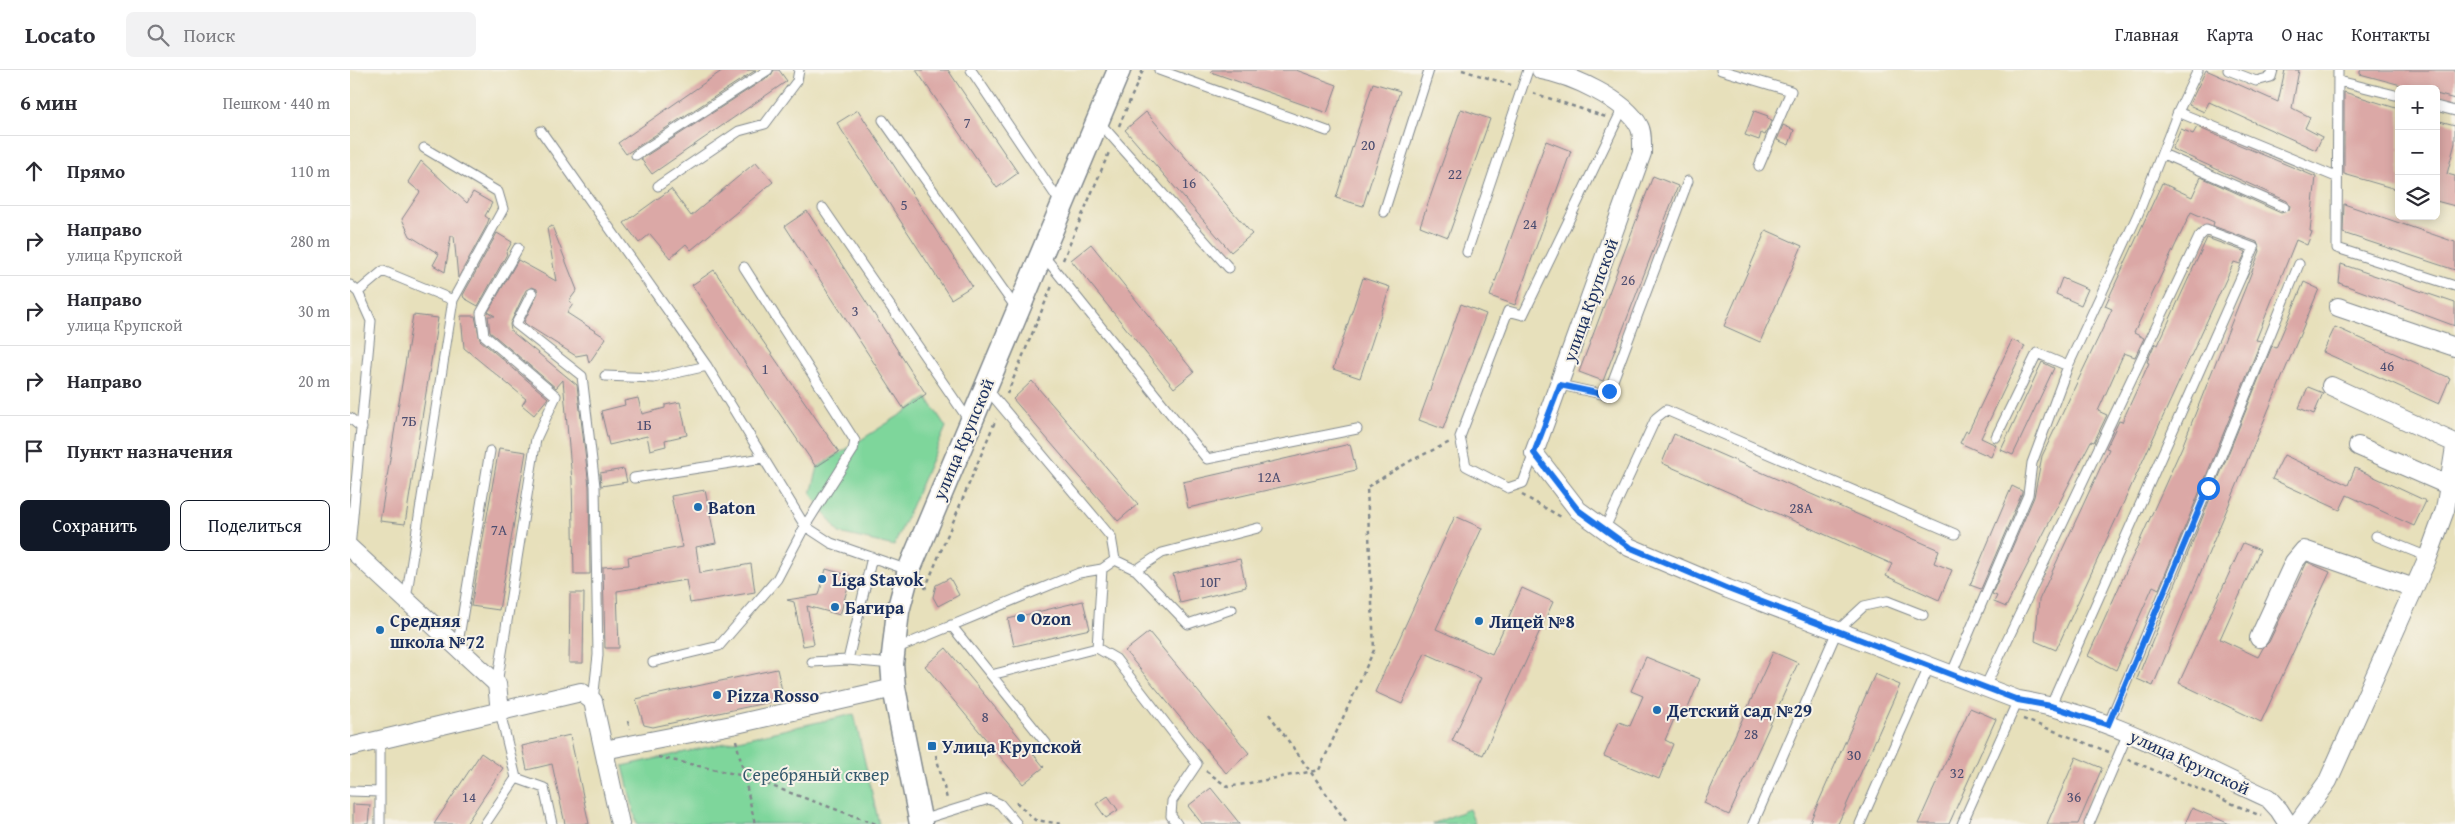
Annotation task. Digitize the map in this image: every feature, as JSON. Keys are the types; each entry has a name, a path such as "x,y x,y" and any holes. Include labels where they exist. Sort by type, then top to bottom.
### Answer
{"street":[{"name":"улица Крупской","path":"1557,71 1594,90 1623,108 1641,128 1642,153 1534,453 1578,510 1629,547 1728,589 2018,700 2051,706 2128,733 2268,798 2288,824"},
{"name":"улица Крупской","path":"921,822 894,688 893,657 898,611 909,570 1098,120 1113,74"},
{"path":"2338,307 2455,347"},
{"path":"2331,386 2455,443"},
{"path":"2358,446 2450,486"},
{"path":"2297,824 2328,781 2428,557 2445,510 2455,447"},
{"path":"350,548 405,602 497,684 500,712"},
{"path":"2258,638 2294,562 2304,550 2414,588"},
{"path":"604,750 633,746 894,688"},
{"path":"350,747 581,692 593,700 620,824"}],"lane":[{"path":"636,155 768,70"},
{"path":"658,186 738,131 765,124 796,81 798,70"},
{"path":"971,70 1062,205"},
{"path":"1159,70 1326,131"},
{"path":"1384,212 1429,70"},
{"path":"1466,252 1528,70"},
{"path":"1721,70 1791,92 1759,166"},
{"path":"1951,675 2028,495 2032,463 2068,366 2138,214 2178,112 2198,70"},
{"path":"2228,70 2256,81 2271,77 2273,70"},
{"path":"2338,70 2337,248 2455,286"},
{"path":"2339,81 2395,95"},
{"path":"2440,107 2455,111"},
{"path":"1534,453 1523,483 1508,488 1466,466 1460,437 1508,311 1523,315 1623,108"},
{"path":"2178,112 2336,177"},
{"path":"883,120 1017,311"},
{"path":"1098,120 1229,268"},
{"path":"541,131 708,366 806,526 830,543 909,570"},
{"path":"405,602 453,300 503,209 498,192 424,148"},
{"path":"2163,154 2284,207"},
{"path":"1560,385 1606,395 1609,391 1688,181"},
{"path":"823,208 970,422"},
{"path":"1985,687 2199,237 2206,230 2254,248 2051,706"},
{"path":"497,684 536,439 556,396 484,335 482,312 518,248"},
{"path":"1041,253 1207,459 1357,429"},
{"path":"2108,725 2208,488 2299,264"},
{"path":"652,662 719,646 777,579 806,526 853,450 855,441 744,267"},
{"path":"358,292 383,271 453,300"},
{"path":"350,285 358,292 371,321 350,548"},
{"path":"532,293 516,324 582,376 596,486 598,655 593,700"},
{"path":"1996,437 2037,353 2068,366"},
{"path":"605,376 654,378 708,366"},
{"path":"985,386 1001,408 1111,537 1115,560"},
{"path":"1604,530 1656,418 1666,410 1955,534"},
{"path":"350,418 362,428"},
{"path":"457,649 490,451"},
{"path":"634,478 763,458"},
{"path":"1136,570 1162,553 1258,528"},
{"path":"2376,536 2428,557"},
{"path":"848,660 872,557"},
{"path":"812,662 893,657 951,625 1079,573 1102,569 1115,560"},
{"path":"1115,560 1136,570 1188,624 1232,609"},
{"path":"1097,648 1102,569"},
{"path":"1753,824 1838,631 1864,606 1887,601 1923,615"},
{"path":"951,625 1046,743"},
{"path":"991,675 1097,648 1116,659 1197,764 1172,801 1171,816 1177,824"},
{"path":"1860,824 1930,667"},
{"path":"1962,824 2018,700"},
{"path":"485,824 516,778 500,712"},
{"path":"2089,824 2128,733"},
{"path":"380,740 380,824"},
{"path":"516,778 544,788 552,824"},
{"path":"350,791 380,792"},
{"path":"921,822 989,799 1000,804 1017,824"}],"path":[{"path":"924,590 1143,70"},
{"path":"1197,764 1228,787 1319,770 1374,650 1367,488 1412,460 1460,437"},
{"path":"1269,714 1348,824"},
{"path":"628,721 633,746"},
{"path":"732,724 754,824"},
{"path":"936,755 947,800"},
{"path":"650,758 658,756 744,776 876,824"}],"green space":[{"path":"927,398 946,427 894,546 839,533 811,494 818,467"},
{"name":"Серебряный сквер","path":"854,714 879,824 637,824 623,766"},
{"path":"1469,809 1475,824 1432,824"}],"building":[{"path":"723,70 756,70 626,154 618,143"},
{"path":"774,70 779,70 787,81 652,174 641,159 771,75"},
{"path":"916,70 948,70 1018,173 997,188"},
{"path":"1212,70 1296,70 1337,85 1327,113 1211,72"},
{"path":"2206,70 2278,102 2285,70 2299,70 2292,108 2310,117 2305,128 2322,137 2316,150 2209,102 2204,112 2189,105"},
{"path":"2360,70 2455,70 2455,99 2440,95 2440,85 2401,85 2360,74"},
{"path":"1373,83 1400,91 1363,206 1336,198"},
{"path":"2344,92 2395,108 2395,189 2344,174"},
{"path":"1461,109 1490,119 1448,237 1420,226"},
{"path":"858,110 972,286 951,299 837,123"},
{"path":"1754,111 1768,116 1767,118 1772,120 1765,135 1761,133 1759,140 1745,135"},
{"path":"1146,112 1252,234 1231,252 1125,130"},
{"path":"2440,121 2455,125 2455,143 2447,174 2455,176 2455,206 2440,202"},
{"path":"1783,125 1794,130 1789,145 1777,140"},
{"path":"2197,127 2316,177 2310,231 2312,232 2307,245 2296,240 2256,340 2261,341 2159,589 2153,586 2116,670 2088,656 2182,447 2260,251 2257,242 2213,226 2214,222 2191,212 2134,333 2144,338 2135,357 2124,353 2098,411 2107,415 2094,442 2091,441 2006,607 1994,602 1997,596 1992,594 2034,497 2042,456 2112,309 2105,306 2162,183 2192,197 2201,177 2281,213 2289,210 2290,206 2287,201 2172,149 2181,129 2193,134"},
{"path":"1546,141 1571,151 1515,305 1490,296"},
{"path":"421,161 467,203 473,192 492,203 485,216 489,219 486,227 458,278 454,236 451,236 445,272 433,265 439,254 410,236 402,219 420,192 408,182"},
{"path":"756,162 773,182 691,250 686,244 670,258 650,234 639,243 624,223 671,189 691,216"},
{"path":"1653,176 1678,186 1603,381 1579,372"},
{"path":"2344,204 2455,242 2455,270 2343,233"},
{"path":"807,211 926,394 904,409 785,226"},
{"path":"552,226 577,290 569,301 573,304 567,313 606,338 589,363 587,354 576,356 527,325 524,322 538,293 537,289 532,287 526,290 510,324 511,331 577,385 589,486 590,574 574,574 572,480 563,380 556,388 490,332 488,316 495,316 488,312 518,260 556,281 547,228"},
{"path":"1766,230 1802,246 1760,342 1724,326"},
{"path":"497,233 512,242 478,306 464,298 463,295"},
{"path":"2207,238 2246,252 2240,264 2234,262 2056,650 2035,641 2039,600 2109,449 2106,448 2119,421 2122,422 2149,363 2147,362 2155,343 2158,345"},
{"path":"1091,244 1194,372 1174,388 1071,260"},
{"path":"2341,264 2455,303 2455,326 2339,283"},
{"path":"714,270 839,452 816,467 692,285"},
{"path":"1363,278 1390,287 1360,378 1333,369"},
{"path":"2062,278 2088,289 2081,305 2056,294"},
{"path":"2304,282 2319,289 2153,686 2137,679 2272,346 2276,348"},
{"path":"1461,304 1486,314 1443,429 1419,420"},
{"path":"413,315 438,318 405,524 380,521"},
{"path":"461,316 475,316 480,340 548,398 534,415 522,405 526,399 464,348"},
{"path":"2335,327 2450,378 2439,404 2323,352"},
{"path":"2012,340 2025,346 1981,438 1996,445 1991,457 1960,443 1966,431 1968,432"},
{"path":"2042,362 2054,368 2013,455 2001,450"},
{"path":"1032,381 1138,504 1118,521 1013,399"},
{"path":"2308,387 2323,393 2314,414 2299,408"},
{"path":"638,398 642,414 665,408 665,405 680,402 687,435 665,440 666,446 650,450 647,436 609,445 601,411 625,405 624,401"},
{"path":"1674,434 1939,550 1934,563 1952,570 1939,600 1886,576 1892,564 1662,463"},
{"path":"1350,444 1356,470 1188,508 1183,482"},
{"path":"499,448 526,452 499,610 471,606"},
{"path":"2284,455 2348,485 2355,468 2426,501 2414,526 2347,495 2340,510 2272,479"},
{"path":"624,469 627,482 601,486 600,473"},
{"path":"2012,486 2022,491 2022,493 1981,589 1970,585"},
{"path":"705,490 716,543 696,547 700,573 751,564 755,592 690,603 686,580 617,591 619,648 605,648 603,567 629,565 628,557 682,547 671,496"},
{"path":"1455,516 1482,528 1436,629 1492,654 1522,588 1553,602 1483,755 1452,741 1481,678 1425,653 1402,704 1375,692"},
{"path":"2243,543 2260,550 2220,639 2258,657 2269,642 2307,562 2330,572 2261,722 2179,683"},
{"path":"1240,559 1246,587 1180,603 1173,574"},
{"path":"826,569 851,576 840,615 807,606 814,644 803,646 794,602 787,600 819,595"},
{"path":"950,578 959,595 938,606 933,597 936,585"},
{"path":"570,593 584,593 583,663 569,663"},
{"path":"1083,601 1090,629 1014,646 1008,619"},
{"path":"1149,632 1249,753 1226,773 1125,651"},
{"path":"946,648 1044,767 1023,784 925,666"},
{"path":"1773,652 1798,663 1729,815 1704,803"},
{"path":"1646,657 1700,679 1686,713 1678,710 1665,740 1673,744 1659,779 1604,756 1619,722 1630,726 1643,696 1631,691"},
{"path":"777,669 784,699 653,727 644,725 636,699"},
{"path":"1875,674 1900,685 1838,824 1809,824"},
{"path":"1970,708 1996,719 1949,824 1918,824"},
{"path":"570,735 589,824 565,824 552,764 527,770 522,746"},
{"path":"481,753 503,768 466,824 434,824"},
{"path":"2076,757 2102,768 2078,824 2047,824"},
{"path":"1211,788 1240,824 1202,824 1188,806"},
{"path":"1108,796 1118,810 1106,818 1096,804"},
{"path":"353,804 370,805 368,824 353,824"},
{"path":"2192,808 2230,824 2185,824"}],"place":[{"name":"Baton","path":"698,507"},
{"name":"Liga Stavok","path":"822,579"},
{"name":"Багира","path":"835,607"},
{"name":"Ozon","path":"1021,618"},
{"name":"Лицей №8","path":"1479,621"},
{"name":"Средняя школа №72","path":"380,630"},
{"name":"Pizza Rosso","path":"717,695"},
{"name":"Детский сад №29","path":"1657,710"},
{"name":"Улица Крупской","path":"932,746"}],"route":[{"path":"1609,391 1606,395 1560,385 1534,453 1578,510 1629,547 1728,589 2018,700 2051,706 2108,725 2208,488"}]}
